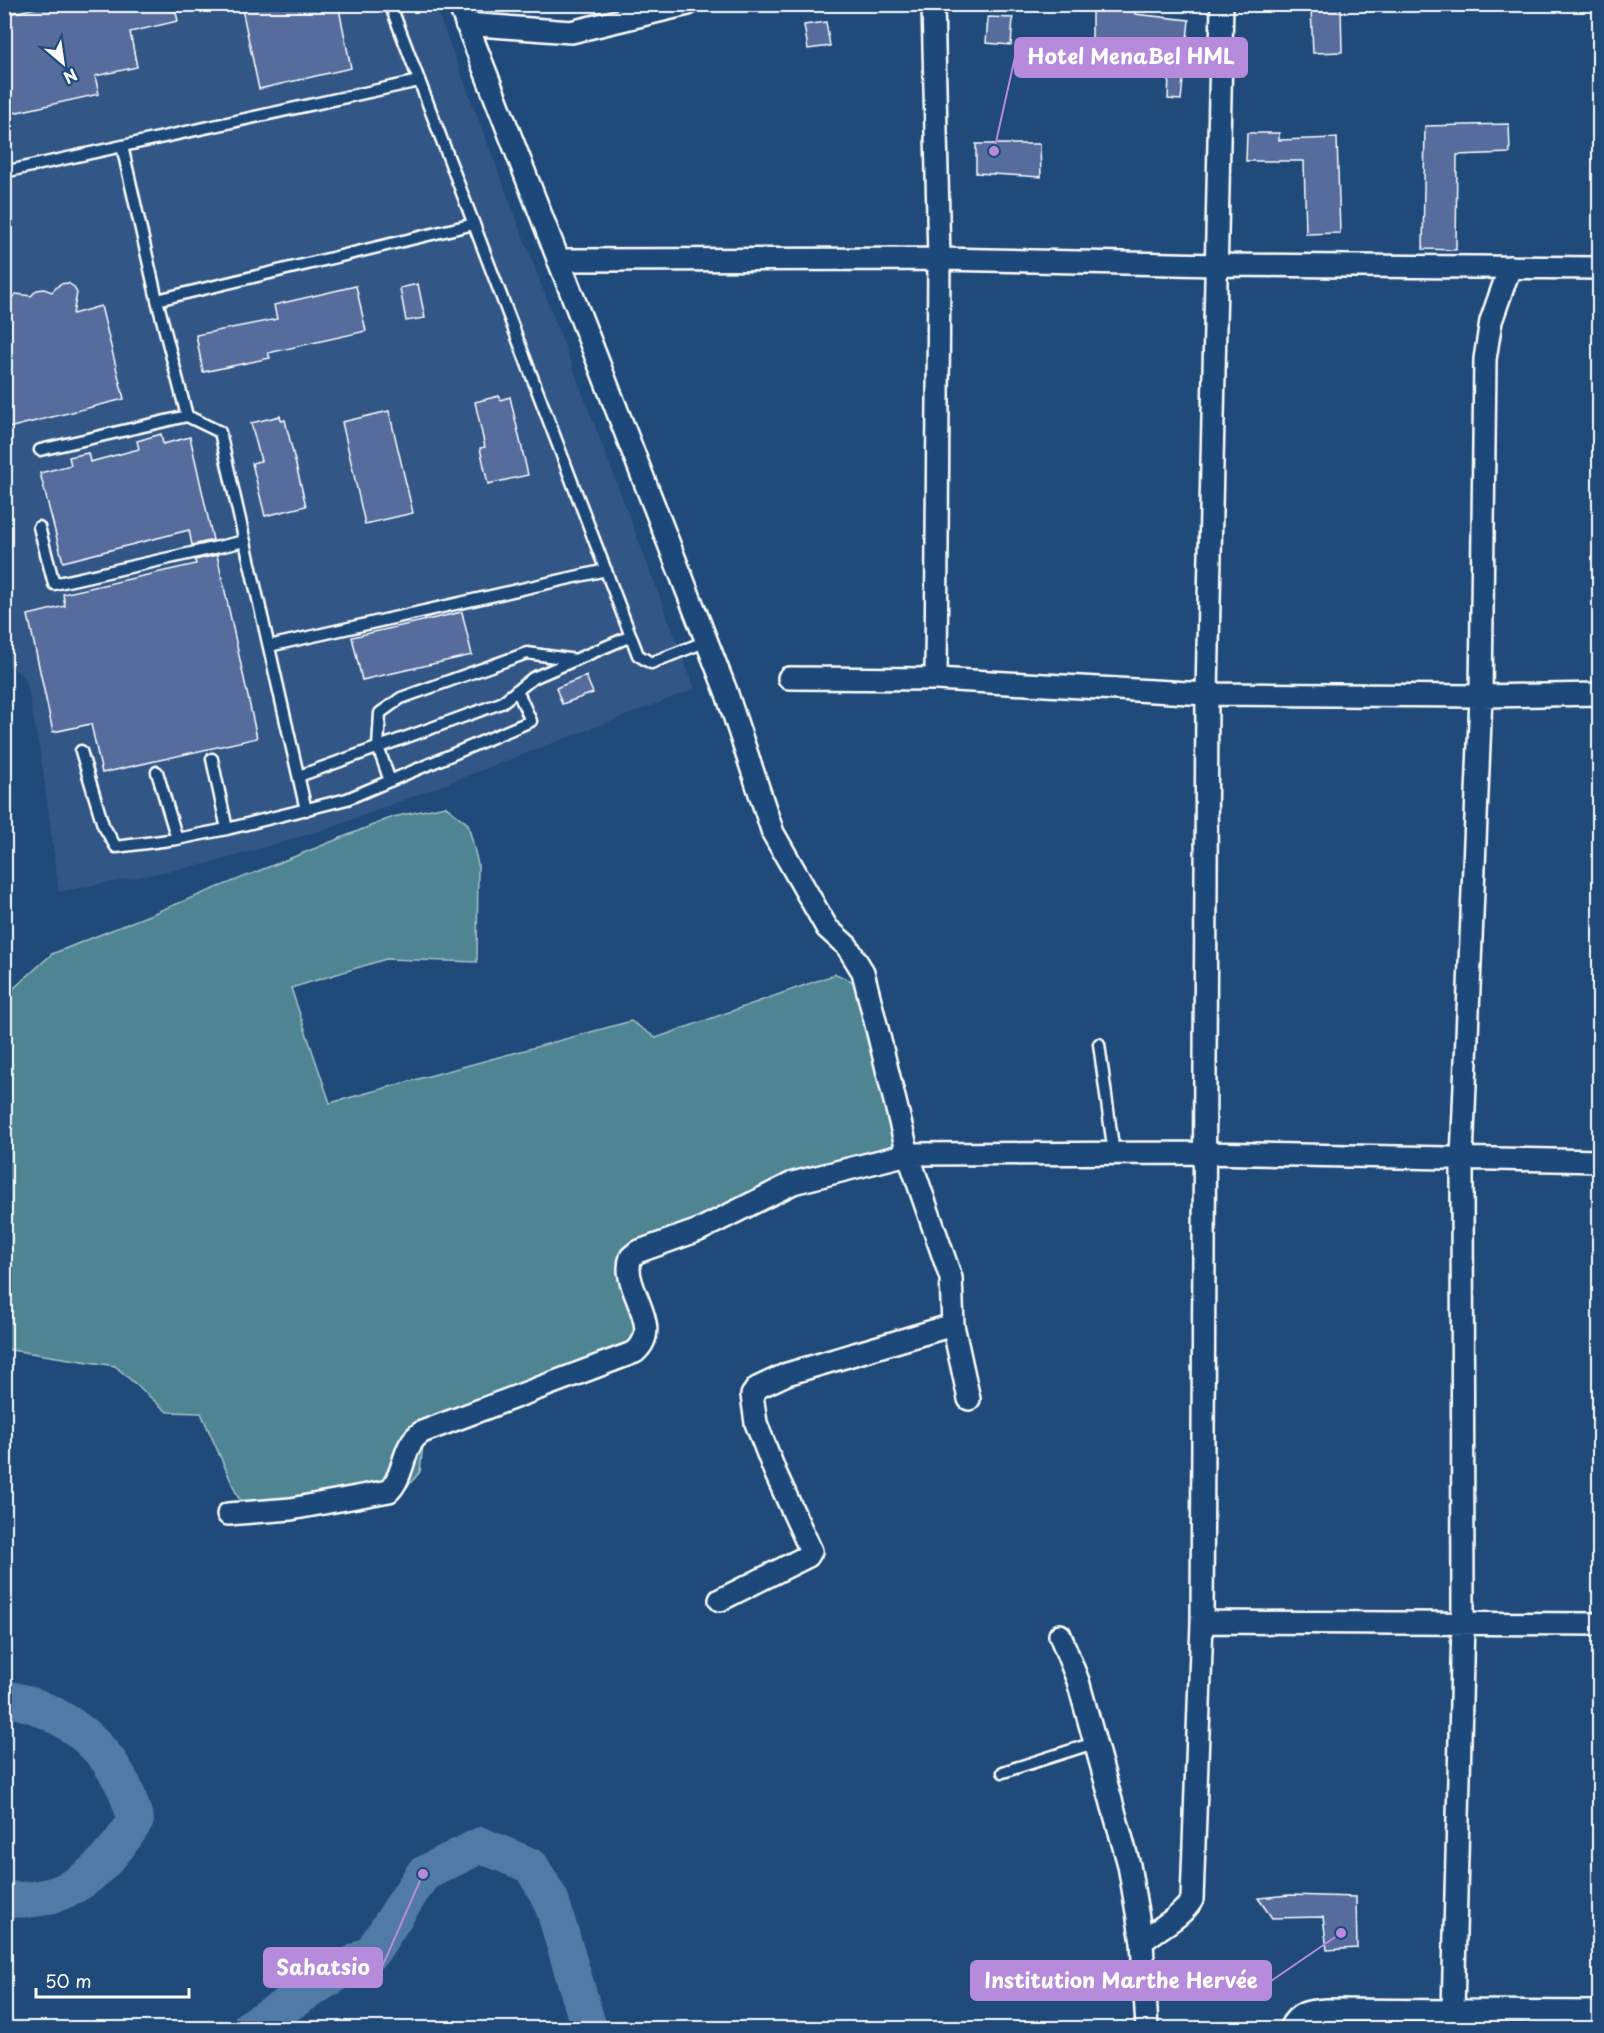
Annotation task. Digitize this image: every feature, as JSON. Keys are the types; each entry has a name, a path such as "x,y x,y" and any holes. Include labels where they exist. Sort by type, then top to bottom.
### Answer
{"street":[{"path":"462,14 571,32 688,4"},
{"path":"933,4 939,259 936,680"},
{"path":"1142,1942 1159,1927 1183,1914 1192,1900 1202,1622 1207,694 1222,4"},
{"path":"462,14 706,641 773,833 827,928 847,946 863,972 908,1154 951,1278 953,1325 969,1399"},
{"path":"558,260 939,259 1218,265 1599,268"},
{"path":"1453,2012 1463,1623 1462,1158 1481,696 1485,359 1491,321 1510,267"},
{"path":"789,678 936,680 1207,694 1481,696 1599,694"},
{"path":"228,1514 291,1509 389,1491 397,1483 409,1445 422,1432 635,1352 642,1346 646,1330 628,1263 637,1252 699,1230 793,1183 822,1174 908,1154 1203,1153 1599,1161"},
{"path":"720,1600 808,1556 811,1551 775,1472 756,1423 752,1395 757,1388 787,1374 953,1325"},
{"path":"1202,1622 1599,1624"},
{"path":"1060,1635 1078,1681 1129,1865 1142,1942 1147,2028"},
{"path":"1290,2028 1295,2019 1306,2012 1599,2012"}],"lane":[{"path":"390,4 638,655 651,663 706,641"},
{"path":"4,172 419,81"},
{"path":"122,146 157,300 187,416"},
{"path":"157,300 474,224"},
{"path":"40,450 187,416 220,432 306,810"},
{"path":"39,527 54,584 245,541"},
{"path":"269,646 606,570"},
{"path":"299,776 501,703 533,678 631,636"},
{"path":"390,780 378,747 380,713 401,698 527,653 576,660"},
{"path":"81,751 103,825 116,847 177,839 347,799 531,721 517,690"},
{"path":"212,759 227,829"},
{"path":"157,772 177,839"},
{"path":"1099,1044 1114,1154"},
{"path":"1003,1772 1094,1743"}],"shaded area":[{"path":"4,5 435,5 695,689 330,828 211,863 59,892 42,764 26,679 5,662"}],"green space":[{"path":"445,806 468,824 478,864 477,962 386,959 291,988 330,1103 631,1021 656,1038 836,974 856,983 906,1156 634,1251 656,1334 644,1354 424,1435 420,1472 407,1487 247,1508 238,1497 201,1413 167,1412 115,1366 5,1349 4,997 52,954 393,817"}],"building":[{"path":"54,4 174,4 178,21 130,32 137,67 95,76 99,94 4,115 4,15"},
{"path":"241,4 338,4 351,68 259,89"},
{"path":"1341,7 1342,52 1313,53 1311,8"},
{"path":"1092,10 1135,10 1135,14 1189,20 1181,100 1168,99 1170,53 1159,52 1160,42 1092,42"},
{"path":"988,17 1013,18 1011,45 986,43"},
{"path":"826,22 830,46 808,49 804,25"},
{"path":"1509,124 1510,153 1457,155 1456,250 1423,249 1425,126"},
{"path":"1247,133 1279,133 1279,140 1337,138 1340,233 1306,234 1304,161 1246,161"},
{"path":"976,144 1040,144 1041,177 976,173"},
{"path":"68,283 77,293 73,314 101,306 124,399 4,429 4,304 16,294 31,296 37,290 44,289 52,292 60,284"},
{"path":"418,284 425,318 406,321 400,288"},
{"path":"356,286 366,331 268,353 270,358 203,372 196,335 277,319 274,305"},
{"path":"499,396 500,400 510,397 528,475 488,484 480,448 485,447 475,402"},
{"path":"389,411 413,513 365,524 342,422"},
{"path":"280,416 281,421 285,420 306,506 265,516 252,463 261,461 251,423"},
{"path":"161,434 163,444 190,437 213,540 192,545 189,530 63,562 40,473 71,465 69,457 88,453 90,462 139,449 137,441"},
{"path":"217,555 257,738 102,773 91,724 53,732 28,615 65,606 63,594 196,564 195,560"},
{"path":"462,612 472,655 362,680 352,637"},
{"path":"586,676 593,693 562,704 556,688"},
{"path":"1289,1895 1356,1897 1357,1948 1327,1950 1323,1917 1272,1918 1258,1898"}],"waterway":[{"path":"4,1698 40,1708 72,1726 87,1738 100,1751 121,1781 136,1820 111,1854 82,1881 47,1897 27,1900 4,1899"},
{"path":"249,2028 372,1952 423,1874 481,1845 531,1866 551,1900 589,2028"}],"place":[{"name":"Hotel MenaBel HML","path":"994,151"},
{"name":"Sahatsio","path":"423,1874"},
{"name":"Institution Marthe Hervée","path":"1341,1933"}]}
